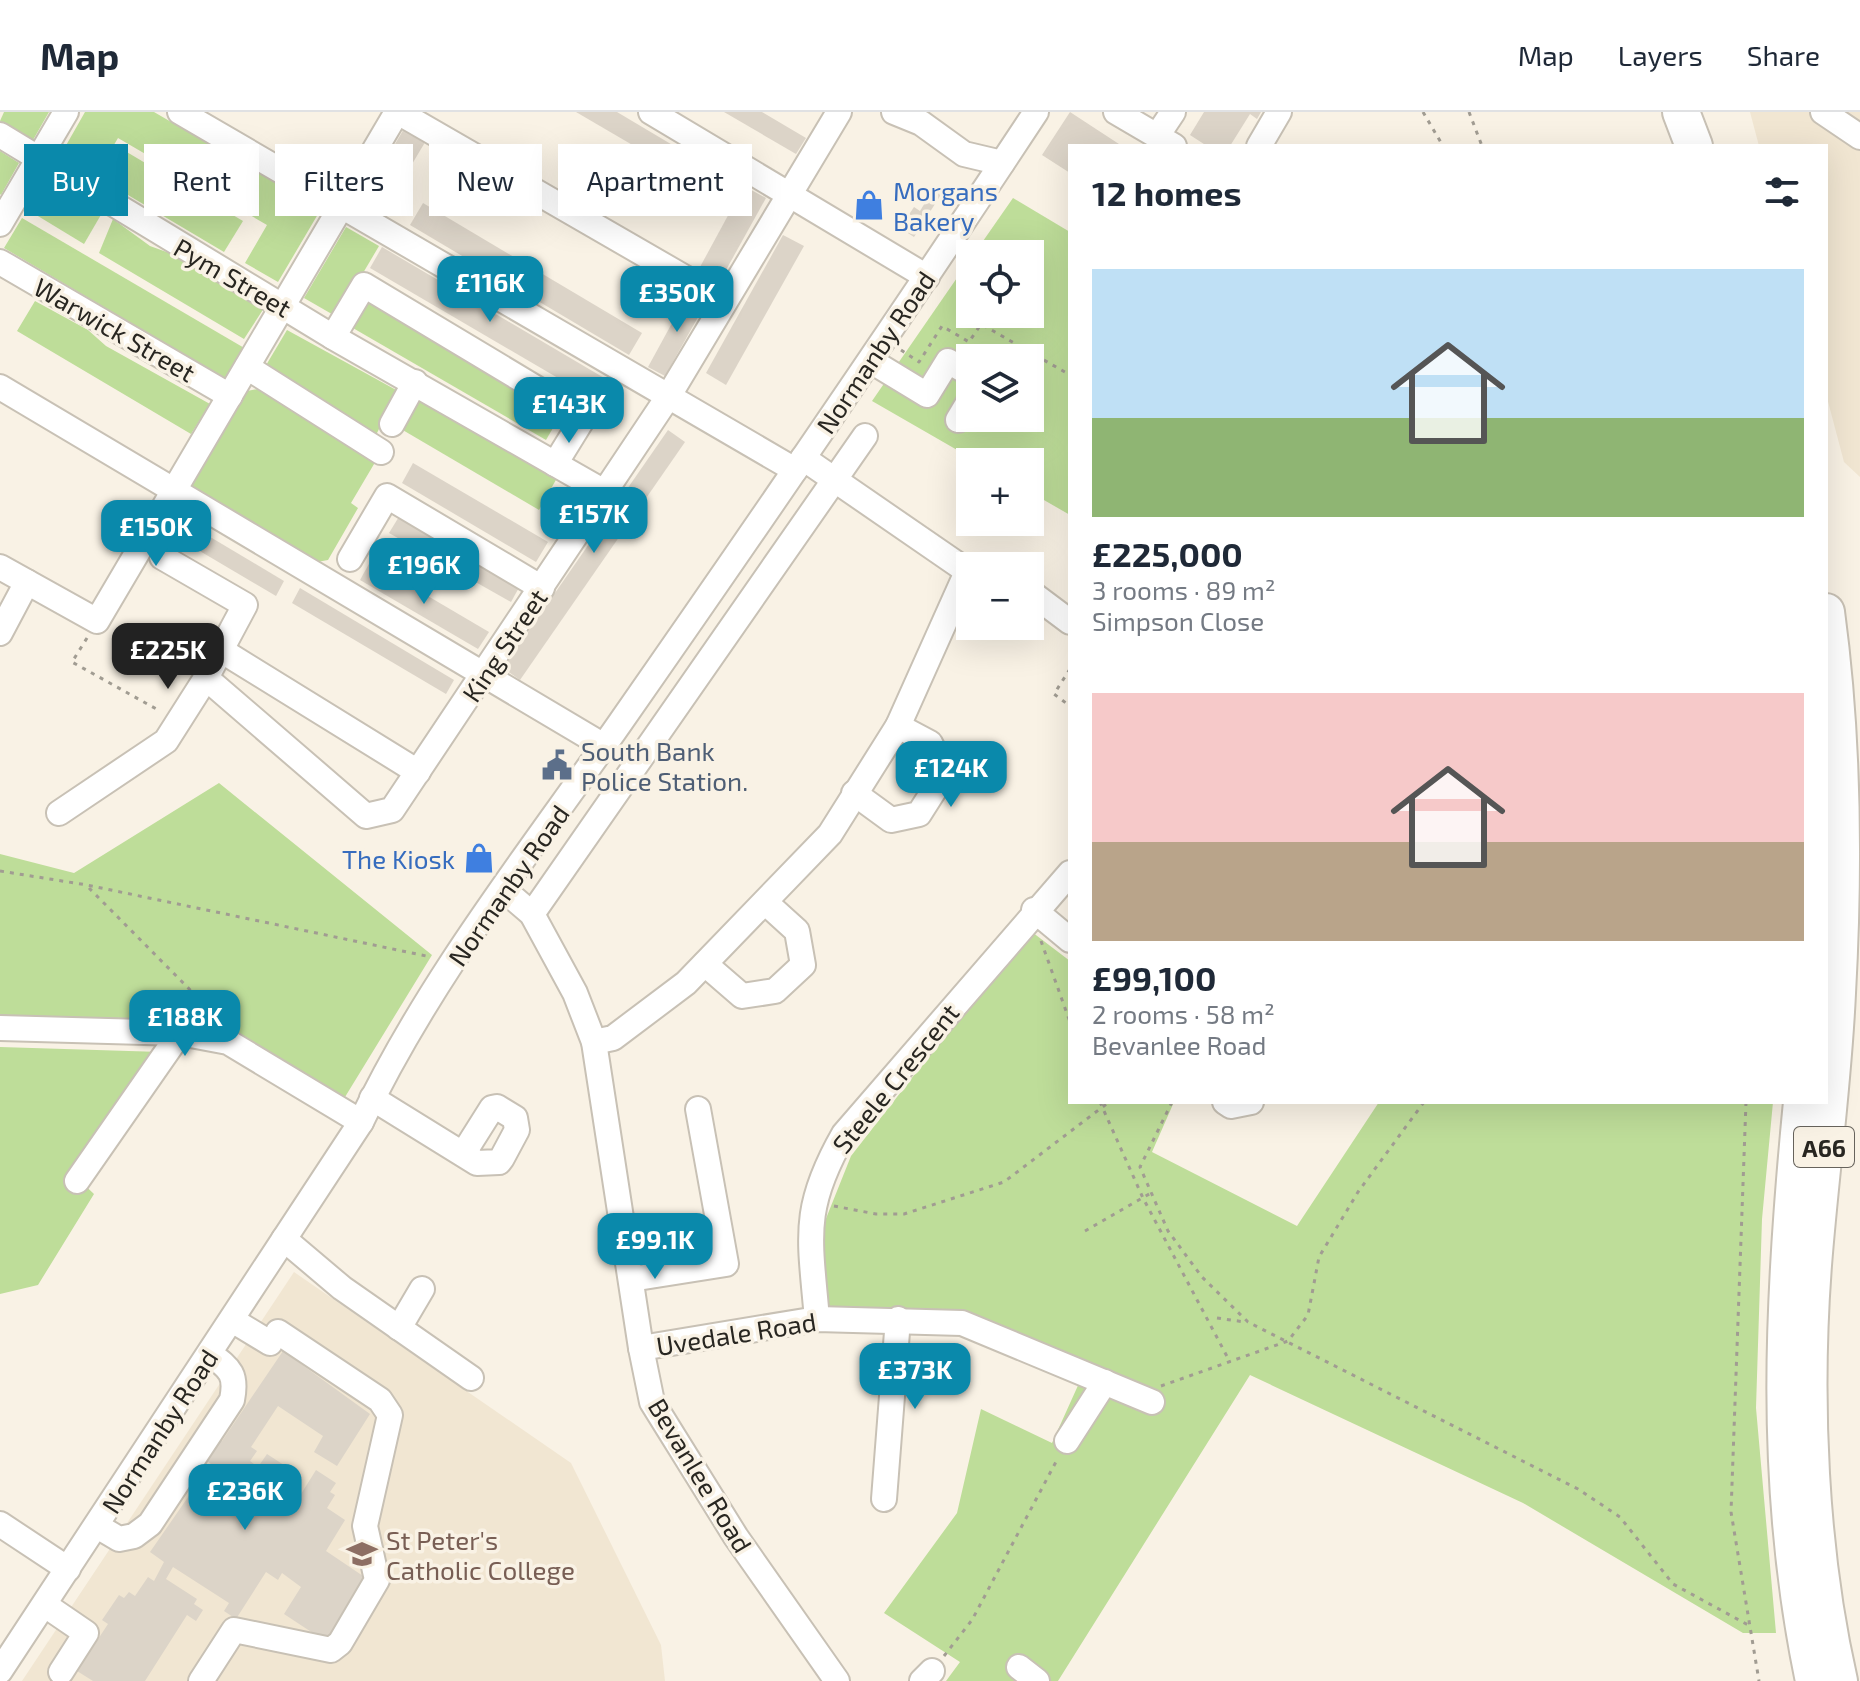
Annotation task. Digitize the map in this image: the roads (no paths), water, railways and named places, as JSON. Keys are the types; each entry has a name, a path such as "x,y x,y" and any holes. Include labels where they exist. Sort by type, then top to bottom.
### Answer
{"highway":[{"path":"1681,112 1693,144"},
{"path":"1707,112 1718,144"},
{"name":"A66","path":"1828,628 1841,827 1837,994 1828,1097"},
{"name":"A66","path":"1802,1104 1783,1339 1794,1557 1814,1681"},
{"name":"A66","path":"1827,1104 1813,1268 1809,1407 1817,1525 1839,1681"}],"street":[{"path":"47,144 66,112"},
{"path":"180,112 275,169"},
{"path":"379,144 398,112 725,301"},
{"path":"651,112 927,277"},
{"name":"King Street","path":"206,678 366,816 392,810 668,397 839,112"},
{"path":"894,112 921,123 964,154 1002,163"},
{"name":"Normanby Road","path":"0,1671 361,1122 391,1062 454,962 871,361 1036,112"},
{"path":"1116,112 1166,141 1173,112"},
{"path":"1260,144 1279,112"},
{"path":"1823,112 1860,137"},
{"name":"Pym Street","path":"0,135 24,149"},
{"path":"0,224 24,183"},
{"name":"Pym Street","path":"128,215 555,464"},
{"path":"0,567 97,621 336,216"},
{"path":"355,216 668,397 835,481 956,565"},
{"name":"Warwick Street","path":"0,262 230,396"},
{"path":"333,337 364,285 584,417 555,464 606,493"},
{"path":"871,361 927,395 948,361 956,366"},
{"path":"247,367 381,452"},
{"path":"392,424 415,382"},
{"path":"0,387 604,746"},
{"path":"532,914 865,436"},
{"path":"350,559 387,496 542,588"},
{"path":"59,813 166,741 206,678 245,605 162,557"},
{"path":"0,633 27,582"},
{"path":"594,1042 613,1038 686,983 830,834 898,726 956,599"},
{"path":"1044,602 1068,620"},
{"path":"219,649 418,772"},
{"path":"854,793 891,820 919,814 945,773 930,743 898,726"},
{"name":"Steele Crescent","path":"817,1319 810,1228 813,1203 823,1170 844,1134 1034,910 1068,875"},
{"name":"Bevanlee Road","path":"503,889 532,914 575,993 594,1042 652,1402 736,1537 837,1681"},
{"path":"705,964 742,996 775,991 803,965 797,931 766,903"},
{"path":"1034,910 1068,938"},
{"path":"0,1028 180,1033 228,1042 361,1122"},
{"path":"77,1181 180,1033"},
{"path":"372,1098 463,1154"},
{"path":"631,1279 726,1264 698,1109"},
{"path":"284,1239 342,1288 471,1378"},
{"path":"399,1328 422,1289"},
{"name":"Uvedale Road","path":"641,1348 817,1319 962,1323 1144,1399"},
{"path":"884,1499 898,1319"},
{"path":"201,1681 234,1630 331,1650 363,1608 377,1580 367,1550 365,1526 390,1415 380,1400 274,1338 232,1320"},
{"path":"97,1526 119,1539 134,1536 150,1524 232,1400 235,1382 232,1369 210,1354"},
{"path":"1067,1441 1105,1382"},
{"path":"0,1524 68,1569"},
{"path":"45,1605 86,1633 61,1672"}],"place":[{"name":"Morgans Bakery","path":"869,205"},
{"name":"South Bank Police Station.","path":"557,765"},
{"name":"The Kiosk","path":"479,858"},
{"name":"St Peter's Catholic College","path":"362,1554"}]}
